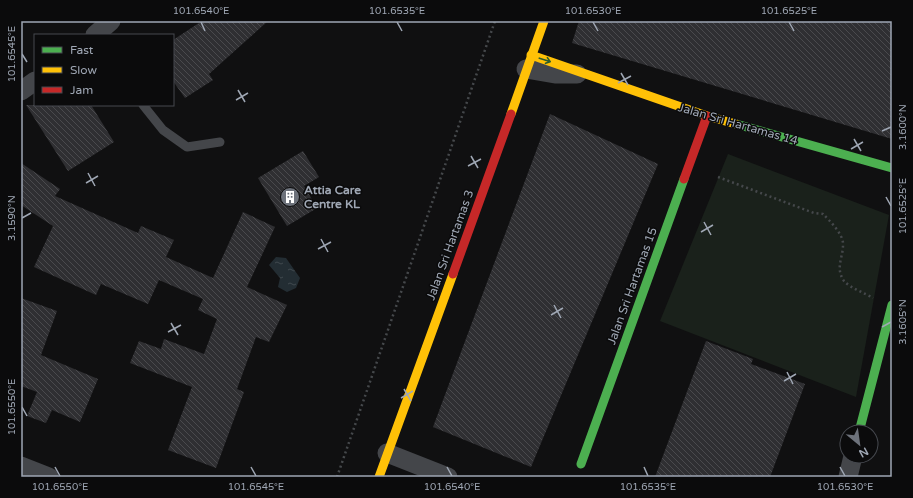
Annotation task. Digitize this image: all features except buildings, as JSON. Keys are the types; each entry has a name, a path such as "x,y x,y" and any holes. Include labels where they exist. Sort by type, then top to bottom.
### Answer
{"street":[{"path":"96,34 111,21"},
{"name":"Jalan Sri Hartamas 3","path":"379,477 544,21"},
{"name":"Jalan Sri Hartamas 14","path":"528,62 555,74 586,74 707,116 892,168"},
{"path":"21,91 34,82"},
{"name":"Jalan Sri Hartamas 15","path":"581,464 707,116"},
{"path":"862,424 892,305"},
{"path":"387,453 448,477"},
{"path":"848,477 851,464"},
{"path":"21,466 49,477"}],"lane":[{"path":"144,106 163,130 187,147 220,142"}],"path":[{"path":"337,477 495,21"},
{"path":"718,178 814,213 823,214 838,232 844,244 839,264 840,272 845,282 874,299"}],"shaded area":[{"path":"728,154 889,215 856,397 660,321"}],"water":[{"path":"276,257 286,258 300,278 296,288 287,292 278,287 280,278 269,265"}],"traffic: fast":[{"path":"736,124 892,168"},
{"path":"581,464 684,179"},
{"path":"861,424 892,305"}],"traffic: slow":[{"path":"511,114 544,21"},
{"path":"531,55 707,116 736,124"},
{"path":"379,477 453,274"}],"traffic: jam":[{"path":"453,274 511,114"},
{"path":"684,179 707,116"}],"place":[{"name":"Attia Care Centre KL","path":"290,197"}]}
